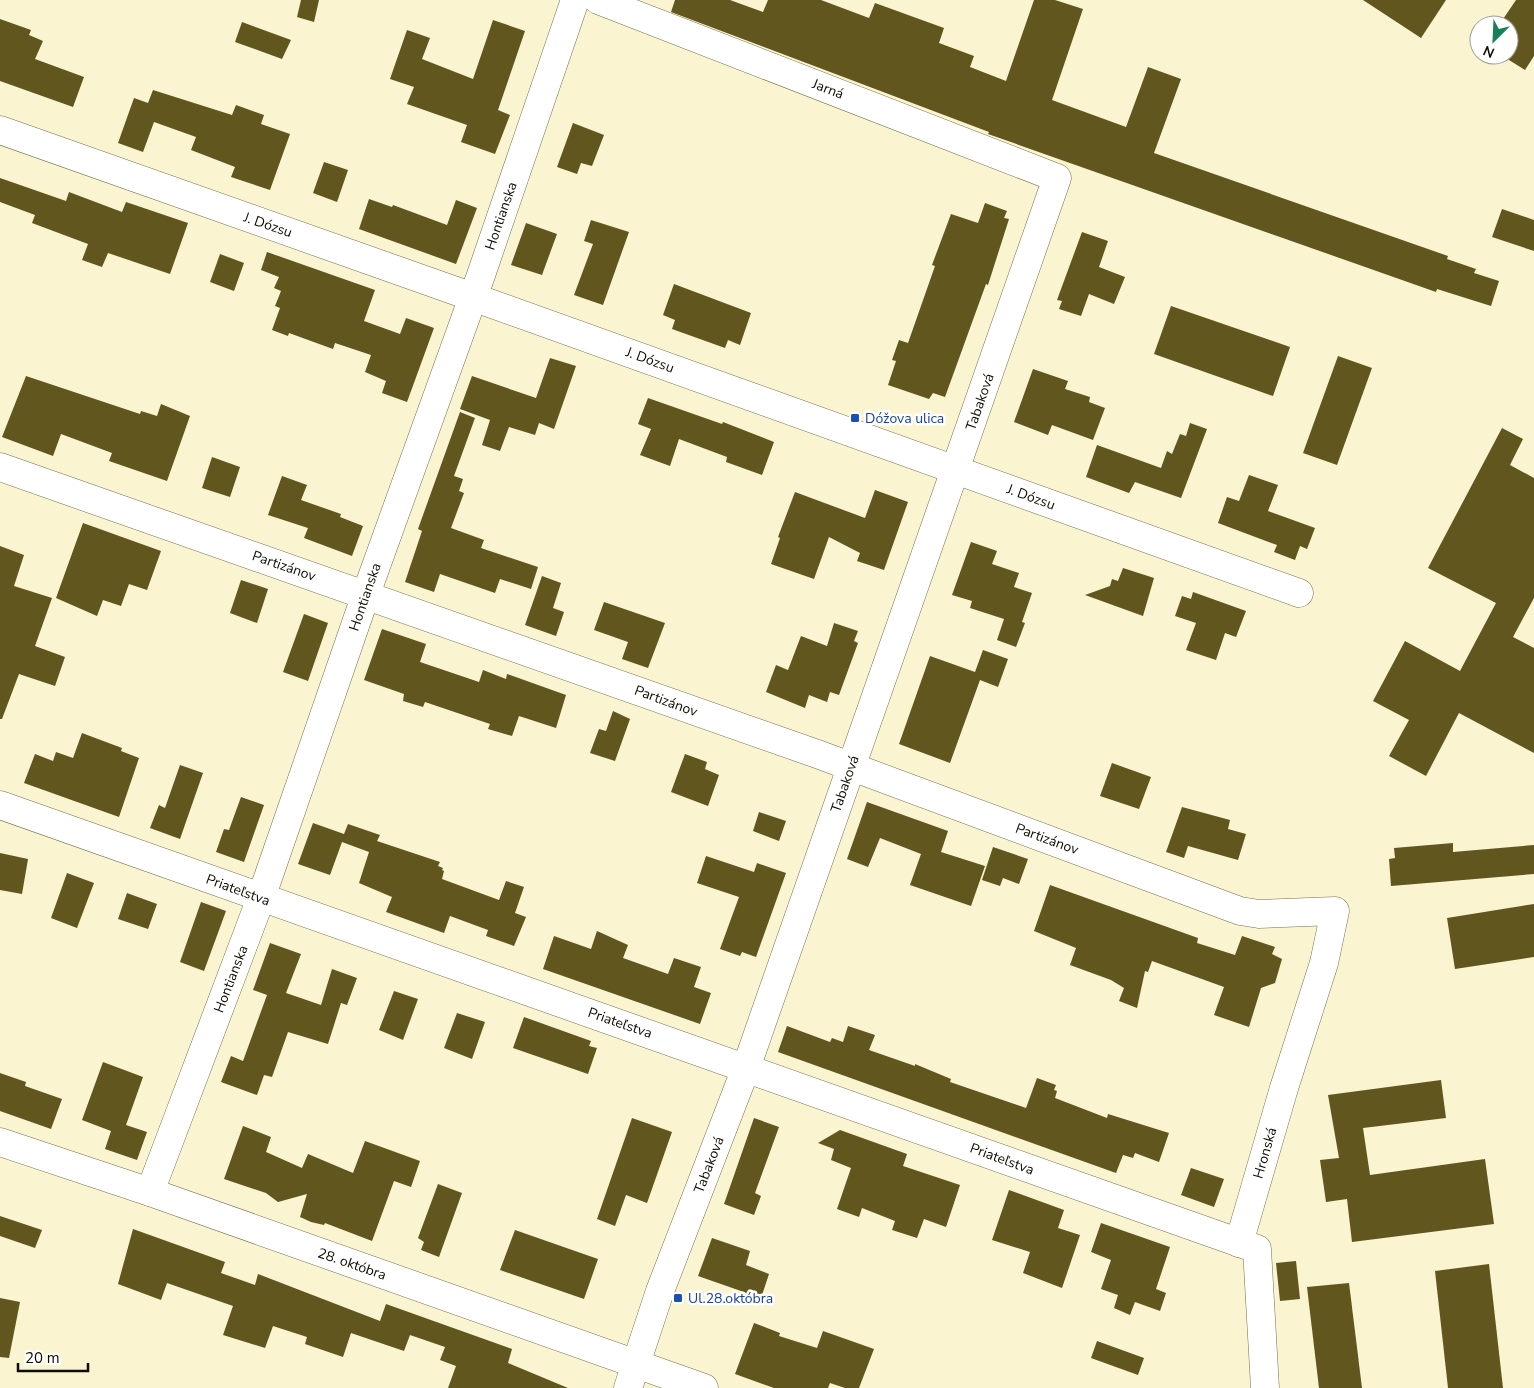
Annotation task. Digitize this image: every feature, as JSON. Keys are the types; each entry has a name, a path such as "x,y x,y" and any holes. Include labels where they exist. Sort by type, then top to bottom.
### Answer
{"street":[{"name":"Hontianska","path":"150,1192 261,898 366,594 474,297 576,0"},
{"name":"Jarná","path":"598,0 1057,178"},
{"name":"J. Dózsu","path":"0,130 474,297 1299,593"},
{"name":"Tabaková","path":"632,1376 660,1291 746,1068 957,470 1057,178"},
{"name":"Partizánov","path":"0,467 366,594 851,766 1240,911 1259,914 1335,911"},
{"name":"Priateľstva","path":"0,806 1239,1243"},
{"name":"Hronská","path":"1239,1243 1284,1088 1324,963 1335,911"},
{"name":"28. októbra","path":"0,1142 150,1192 632,1376 704,1388"},
{"path":"1239,1243 1257,1248 1265,1388"}],"building":[{"path":"301,0 319,0 314,22 297,17"},
{"path":"675,0 730,0 763,12 768,0 821,0 869,18 875,3 944,28 939,43 974,56 970,67 1006,81 1034,0 1055,0 1083,9 1052,100 1126,127 1148,67 1181,79 1154,153 1448,256 1447,259 1476,269 1474,273 1499,281 1491,306 1437,289 1436,292 988,134 989,132 671,12"},
{"path":"1363,0 1446,0 1421,38"},
{"path":"1516,0 1534,0 1534,56 1525,70 1517,65 1519,65 1519,15 1506,15"},
{"path":"0,19 31,30 29,35 43,41 35,59 84,77 73,107 0,81"},
{"path":"493,20 525,31 498,110 510,115 495,154 461,142 467,125 407,104 414,87 390,79 407,30 430,38 422,59 473,79"},
{"path":"242,22 291,40 282,59 235,42"},
{"path":"153,90 232,115 236,105 264,115 261,124 290,134 270,190 231,177 235,167 191,150 196,137 154,122 143,152 118,143 134,98 148,103"},
{"path":"573,123 604,135 592,166 581,163 577,174 557,167"},
{"path":"324,162 348,170 337,202 313,193"},
{"path":"0,178 66,201 69,192 122,212 126,202 188,223 170,274 108,253 102,267 82,260 88,244 32,223 35,215 0,202"},
{"path":"369,199 392,207 393,205 447,225 456,200 477,208 456,264 359,229"},
{"path":"985,203 1007,211 1004,218 1009,219 988,285 986,284 945,397 933,393 929,399 888,385 896,361 892,360 899,340 908,343 935,266 932,265 951,214 978,223"},
{"path":"1502,209 1534,220 1534,251 1492,237"},
{"path":"591,220 629,232 603,305 574,295 593,244 584,241"},
{"path":"526,223 557,234 542,275 511,265"},
{"path":"1082,232 1108,241 1099,267 1125,277 1114,304 1089,294 1081,316 1059,309 1062,301 1057,300"},
{"path":"267,252 375,290 364,321 400,334 406,318 434,328 407,402 382,393 386,381 365,372 371,355 335,343 333,349 289,333 288,336 272,330 280,308 275,306 281,291 274,288 279,277 261,270"},
{"path":"220,254 244,263 234,291 210,282"},
{"path":"674,284 751,313 740,345 728,340 725,348 672,329 675,320 663,315"},
{"path":"1171,306 1290,347 1273,396 1154,354"},
{"path":"1338,356 1372,368 1337,465 1303,453"},
{"path":"550,358 576,366 554,429 539,423 535,435 509,427 500,451 482,445 490,420 460,409 472,376 536,398"},
{"path":"1033,369 1068,381 1065,389 1090,397 1089,402 1105,408 1093,440 1052,425 1048,435 1014,422"},
{"path":"26,376 140,414 141,411 157,416 161,404 190,416 167,481 109,461 112,453 61,434 53,456 2,437"},
{"path":"648,398 722,424 723,422 774,442 762,475 726,462 727,457 679,439 670,466 640,455 651,429 638,424"},
{"path":"460,412 475,418 454,476 463,479 459,491 464,493 451,528 484,540 481,548 538,567 531,589 500,579 495,593 440,574 434,592 405,582 422,531 418,529"},
{"path":"1190,423 1207,429 1181,498 1135,482 1129,493 1086,477 1097,445 1161,468 1167,451 1172,454 1180,434 1186,436"},
{"path":"1502,428 1523,439 1510,465 1534,478 1534,598 1513,637 1534,648 1534,753 1459,713 1426,776 1389,756 1409,720 1373,701 1405,641 1460,671 1496,603 1428,568"},
{"path":"212,457 240,467 230,497 202,488"},
{"path":"1249,475 1278,485 1268,511 1315,528 1307,549 1300,546 1295,560 1274,552 1277,545 1218,523 1227,497 1239,501"},
{"path":"282,476 307,485 301,500 341,514 340,517 363,526 352,556 304,538 308,528 268,515"},
{"path":"875,490 908,502 884,570 857,561 860,553 829,537 814,579 771,564 780,538 778,537 795,492 865,518"},
{"path":"83,523 161,551 147,590 129,584 121,606 103,600 97,616 56,598"},
{"path":"971,542 997,551 992,564 1019,573 1014,587 1032,593 1022,622 1025,623 1016,647 997,640 1004,619 970,608 972,601 952,595"},
{"path":"0,546 24,555 14,586 52,598 35,646 65,657 55,686 19,674 2,719 0,719"},
{"path":"1123,568 1154,578 1143,616 1085,595 1110,586 1112,579 1118,581"},
{"path":"542,576 561,583 553,608 564,612 556,636 525,625"},
{"path":"241,580 268,589 257,623 230,613"},
{"path":"1193,592 1246,611 1236,637 1225,633 1216,660 1186,650 1196,623 1175,616 1182,596 1191,599"},
{"path":"604,602 665,623 648,668 622,659 628,642 594,630"},
{"path":"304,614 328,623 308,681 283,672"},
{"path":"834,623 858,631 854,641 858,643 839,695 830,692 827,702 809,695 805,708 766,692 776,665 788,670 801,636 827,646"},
{"path":"382,629 426,644 420,662 479,682 483,670 506,679 507,674 566,695 556,728 519,716 512,736 488,729 490,724 425,702 423,707 403,701 404,694 364,680"},
{"path":"983,650 1008,659 998,687 980,680 950,763 899,744 930,656 975,672"},
{"path":"613,711 630,719 615,761 590,753 599,729 606,731"},
{"path":"82,733 122,748 121,751 139,758 119,817 24,783 35,754 53,761 56,752 73,758"},
{"path":"685,754 707,762 705,769 719,775 708,806 671,792"},
{"path":"1112,763 1151,777 1139,809 1100,796"},
{"path":"180,765 203,773 180,839 150,828 159,805 165,808"},
{"path":"241,797 264,805 244,862 216,852 224,829 229,830"},
{"path":"867,802 948,831 941,852 985,866 971,906 910,885 921,854 880,838 868,867 847,859"},
{"path":"1182,807 1230,820 1228,829 1246,834 1238,860 1188,846 1184,858 1166,852"},
{"path":"759,812 786,821 779,841 753,831"},
{"path":"313,823 344,834 348,824 380,835 377,841 440,862 438,866 443,868 442,870 444,871 442,879 499,900 506,881 524,887 515,913 526,917 514,946 486,936 488,930 450,916 444,933 386,912 392,897 359,883 369,852 342,842 330,875 298,864"},
{"path":"1453,843 1453,852 1534,845 1534,874 1391,886 1389,859 1395,858 1394,848"},
{"path":"993,847 1028,859 1019,884 1003,878 1000,886 982,880"},
{"path":"0,853 28,859 22,894 0,890"},
{"path":"706,856 754,872 757,863 786,873 756,957 742,952 740,956 720,949 739,897 697,883"},
{"path":"67,873 94,883 77,928 51,918"},
{"path":"1050,885 1198,938 1197,943 1235,955 1242,936 1275,947 1272,954 1282,959 1275,983 1261,988 1249,1027 1214,1015 1224,987 1152,961 1148,972 1145,971 1137,1008 1119,1001 1124,988 1111,980 1070,965 1076,948 1034,931"},
{"path":"127,893 157,904 148,929 118,919"},
{"path":"201,902 226,911 204,971 180,962"},
{"path":"1534,904 1534,957 1455,969 1447,918"},
{"path":"597,931 628,945 623,958 668,974 674,958 701,967 694,987 711,993 700,1024 543,969 554,936 591,949"},
{"path":"270,943 301,954 286,993 321,1005 332,969 357,978 347,1005 341,1003 328,1044 288,1032 272,1077 264,1075 257,1095 221,1082 231,1056 243,1061 267,995 253,990"},
{"path":"394,991 418,999 403,1040 379,1030"},
{"path":"457,1013 485,1022 472,1059 444,1048"},
{"path":"524,1017 591,1041 589,1046 597,1048 588,1074 513,1048"},
{"path":"787,1026 830,1042 832,1038 843,1042 848,1026 875,1035 869,1050 915,1066 915,1064 951,1079 950,1082 1026,1108 1037,1078 1056,1085 1054,1090 1057,1091 1055,1098 1107,1118 1108,1114 1169,1133 1159,1162 1135,1153 1133,1158 1123,1155 1116,1173 778,1052"},
{"path":"103,1062 143,1077 126,1125 147,1132 137,1160 105,1149 111,1131 82,1120"},
{"path":"0,1073 26,1082 25,1086 62,1099 51,1129 0,1111"},
{"path":"1441,1080 1446,1118 1363,1128 1370,1175 1485,1159 1494,1224 1352,1242 1347,1199 1326,1202 1320,1160 1339,1158 1328,1095"},
{"path":"632,1118 672,1132 647,1203 626,1195 615,1226 597,1219"},
{"path":"754,1118 779,1127 755,1193 761,1196 754,1215 724,1204"},
{"path":"243,1126 271,1137 266,1152 302,1168 308,1154 353,1173 365,1141 420,1161 411,1187 394,1181 372,1241 325,1223 324,1225 311,1222 300,1217 307,1194 278,1202 266,1193 224,1179"},
{"path":"840,1130 907,1154 903,1166 960,1185 946,1227 924,1219 917,1238 892,1230 895,1221 862,1208 859,1217 837,1209 851,1168 831,1160 834,1149 818,1143"},
{"path":"1191,1168 1224,1179 1214,1207 1181,1195"},
{"path":"438,1184 462,1193 439,1257 421,1250 424,1242 418,1238"},
{"path":"1009,1190 1064,1210 1058,1228 1080,1235 1062,1288 1023,1273 1030,1252 992,1240"},
{"path":"0,1216 42,1230 35,1248 0,1236"},
{"path":"1101,1223 1170,1247 1156,1289 1166,1293 1160,1311 1135,1302 1130,1315 1114,1308 1118,1295 1101,1289 1111,1260 1091,1252"},
{"path":"133,1229 225,1262 221,1273 255,1285 258,1274 380,1321 386,1304 512,1349 508,1363 568,1388 448,1388 456,1366 440,1360 445,1347 410,1335 404,1351 351,1333 343,1357 305,1344 307,1337 273,1326 265,1348 223,1335 233,1306 167,1283 161,1300 118,1284"},
{"path":"515,1230 598,1259 584,1299 500,1270"},
{"path":"712,1238 750,1251 746,1265 769,1274 761,1298 698,1276"},
{"path":"1296,1261 1300,1299 1280,1301 1276,1263"},
{"path":"1489,1264 1503,1388 1448,1388 1435,1271"},
{"path":"1349,1283 1362,1388 1319,1388 1307,1287"},
{"path":"0,1298 20,1302 9,1358 0,1357"},
{"path":"754,1323 780,1333 779,1336 817,1348 823,1331 874,1349 859,1388 845,1388 830,1383 828,1388 774,1388 735,1374"},
{"path":"1097,1341 1144,1358 1138,1375 1091,1358"}],"place":[{"name":"Dóžova ulica","path":"855,418"},
{"name":"Ul.28.októbra","path":"678,1298"}]}
